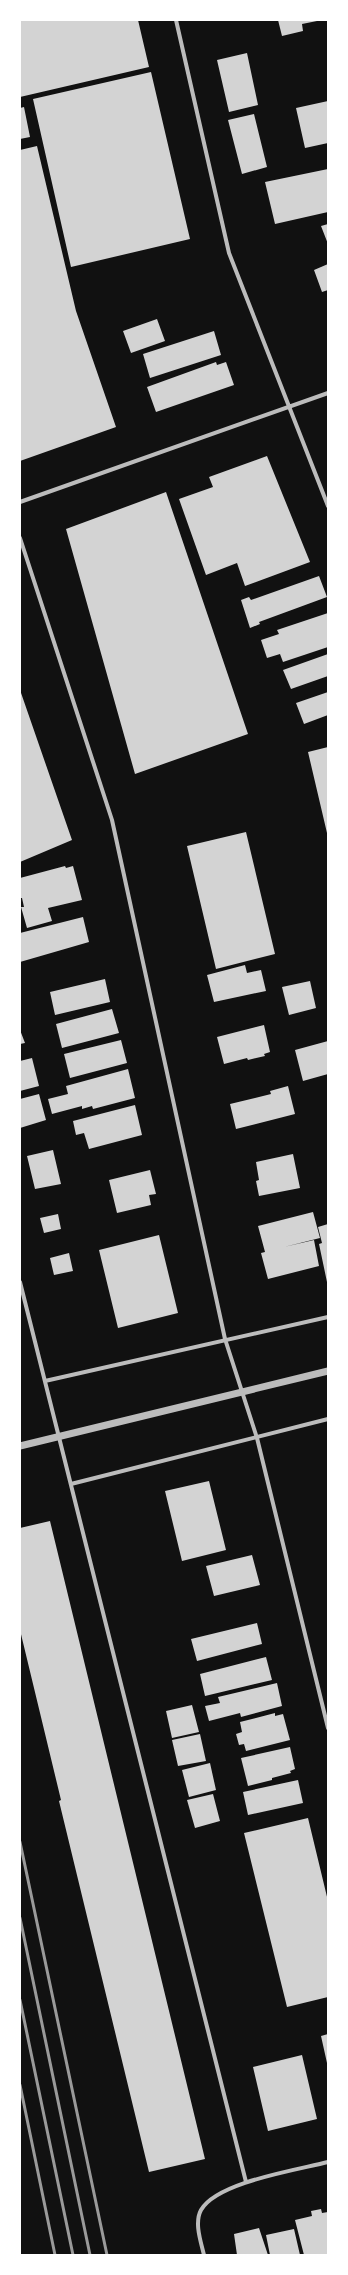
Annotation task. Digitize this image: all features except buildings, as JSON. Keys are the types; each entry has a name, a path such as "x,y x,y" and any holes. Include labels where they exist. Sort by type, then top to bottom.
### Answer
{"street":[{"path":"176,20 229,253 328,506"},
{"path":"20,502 328,393"},
{"path":"20,538 112,820 225,1339 257,1438 328,1728"},
{"path":"20,1282 246,2182"},
{"path":"45,1381 225,1339 328,1317"},
{"path":"20,1446 328,1371"},
{"path":"71,1484 328,1419"},
{"path":"204,2255 198,2224 201,2210 216,2194 246,2182 328,2162"}],"railway":[{"path":"20,1842 107,2255"},
{"path":"20,1918 90,2255"},
{"path":"20,2000 73,2255"},
{"path":"20,2085 55,2255"}]}
